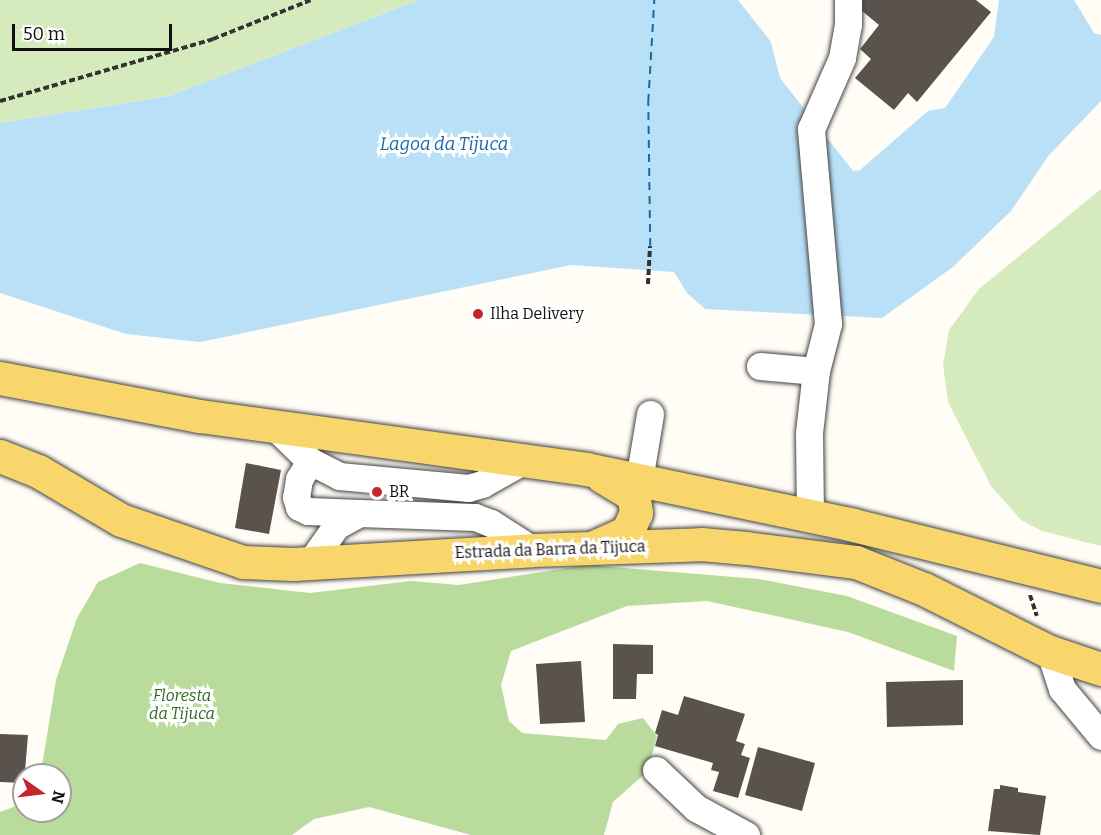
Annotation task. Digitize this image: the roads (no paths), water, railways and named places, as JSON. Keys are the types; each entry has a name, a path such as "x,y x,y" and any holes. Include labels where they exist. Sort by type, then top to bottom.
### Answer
{"main road":[{"path":"4,378 200,416 586,469 810,516 1101,586"},
{"name":"Estrada da Barra da Tijuca","path":"0,456 38,471 121,520 243,562 310,563 532,550 701,544 856,562 924,589 1050,652 1101,669"},
{"path":"586,469 624,488 634,499 636,513 627,532 589,549"}],"street":[{"path":"810,516 809,433 816,371 828,324 812,123 842,58 848,24 848,0"},
{"path":"760,366 816,371"},
{"path":"639,480 650,414"},
{"path":"273,425 310,461 339,476 458,489 483,484 523,461"},
{"path":"310,461 298,479 296,497 299,507 308,511 475,517 491,523 532,550"},
{"path":"310,563 336,526 359,513"},
{"path":"1050,652 1062,689 1101,736"},
{"path":"656,770 696,808 746,835"}],"water":[{"name":"Lagoa da Tijuca","path":"419,0 738,0 771,42 780,78 853,171 860,170 928,111 945,108 994,37 999,0 1074,0 1094,33 1101,35 1101,101 1049,155 1011,211 953,267 882,318 705,309 687,293 674,272 571,265 200,342 126,334 0,293 0,123 169,96"}],"place":[{"name":"Ilha Delivery","path":"478,314"},
{"name":"BR","path":"377,492"}],"park label":[{"name":"Floresta da Tijuca","path":"182,705"}]}
